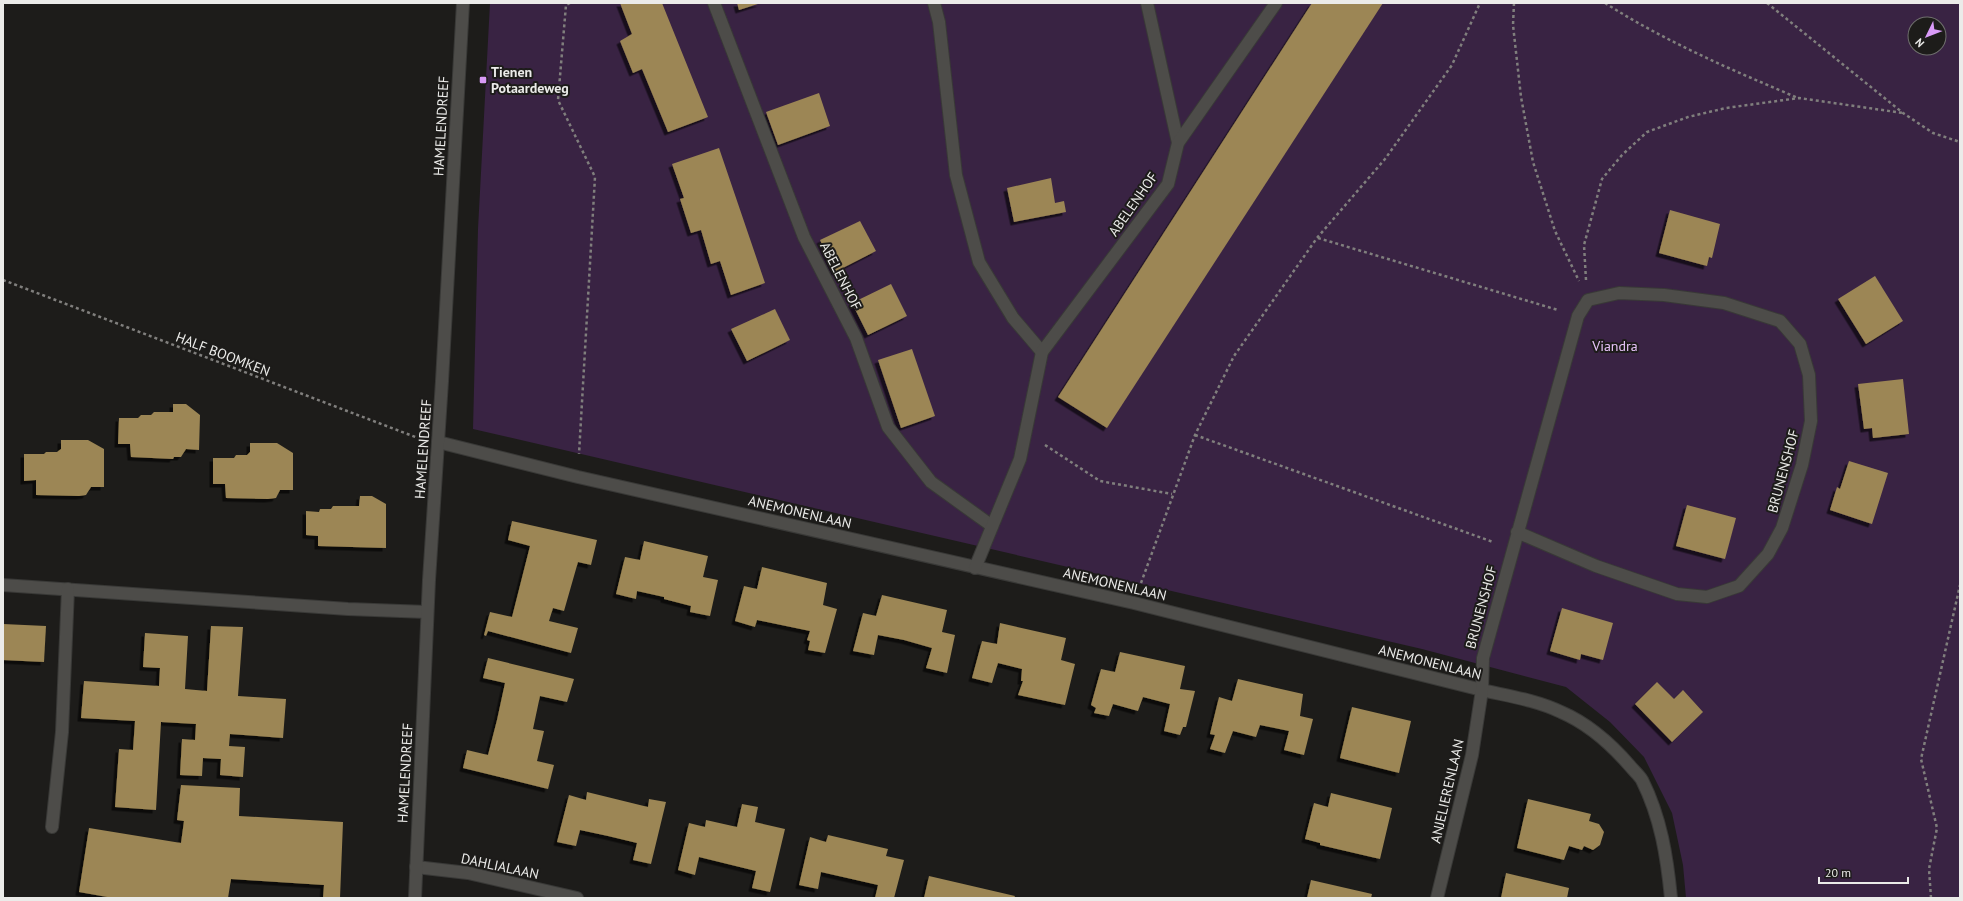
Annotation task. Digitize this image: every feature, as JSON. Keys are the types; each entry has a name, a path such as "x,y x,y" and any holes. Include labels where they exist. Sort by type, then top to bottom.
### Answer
{"street":[{"name":"HAMELENDREEF","path":"415,898 427,612 463,3"},
{"name":"ABELENHOF","path":"714,3 804,237 856,338 888,427 931,482 992,526"},
{"path":"934,3 939,22 956,175 979,262 1013,318 1042,352"},
{"name":"ABELENHOF","path":"1147,3 1178,143"},
{"name":"ABELENHOF","path":"975,568 1020,459 1042,352 1168,184 1178,143 1276,3"},
{"name":"BRUNENSHOF","path":"1482,690 1483,658 1512,549 1578,316 1588,300 1619,293 1664,295 1724,303 1780,321 1800,344 1809,374 1811,421 1802,465 1782,528 1768,554 1739,586 1707,597 1670,591 1596,566 1517,532"},
{"name":"ANEMONENLAAN","path":"438,442 578,477 1134,603 1482,690 1526,699 1562,712 1591,728 1614,747 1641,779 1657,818 1666,853 1671,898"},
{"path":"3,585 348,609 427,612"},
{"path":"52,827 62,732 68,589"},
{"name":"ANJELIERENLAAN","path":"1438,898 1472,755 1482,690"},
{"name":"DAHLIALAAN","path":"416,867 468,873 577,898"}],"path":[{"path":"570,3 566,5 558,100 595,177 578,477"},
{"path":"1134,603 1172,494 1195,435 1234,356 1317,238 1385,159 1452,65 1480,3"},
{"path":"1514,3 1513,25 1521,97 1534,162 1556,231 1588,300"},
{"path":"1605,3 1638,24 1714,62 1799,98 1903,113"},
{"path":"1767,3 1903,113 1933,133 1959,142"},
{"path":"1588,300 1584,245 1602,179 1622,155 1647,132 1688,117 1726,108 1799,98"},
{"path":"1317,238 1578,316"},
{"name":"HALF BOOMKEN","path":"3,280 412,436 438,442"},
{"path":"1026,432 1100,481 1172,494"},
{"path":"1195,435 1512,549"},
{"path":"1931,898 1929,869 1937,828 1921,759 1960,585"}],"green space":[{"name":"Viandra","path":"490,3 1960,3 1960,898 1686,898 1683,865 1672,813 1644,757 1610,722 1566,687 1422,649 473,429 478,229"}],"building":[{"path":"620,3 662,3 708,117 668,132 642,69 633,73 620,41 632,34"},
{"path":"737,3 761,3 739,10"},
{"path":"1312,3 1383,3 1107,428 1058,397"},
{"path":"819,93 830,126 778,145 766,112"},
{"path":"719,148 765,283 731,295 720,261 711,264 701,230 691,233 680,199 684,198 672,164"},
{"path":"1051,178 1055,203 1064,201 1066,212 1014,222 1007,188"},
{"path":"1670,210 1720,224 1712,258 1709,257 1707,266 1659,253"},
{"path":"860,221 876,251 835,272 820,240"},
{"path":"1875,276 1903,321 1866,344 1838,299"},
{"path":"891,284 907,316 868,335 852,303"},
{"path":"775,309 790,340 747,361 731,329"},
{"path":"912,349 935,416 901,428 878,360"},
{"path":"1903,379 1909,434 1873,438 1872,428 1864,429 1858,384"},
{"path":"173,404 186,404 200,415 199,450 186,449 181,457 174,457 173,459 131,457 130,444 118,444 119,418 138,418 141,415 151,415 154,412 173,412"},
{"path":"61,440 88,440 104,449 104,487 91,487 86,495 79,496 36,495 36,480 24,481 24,454 44,454 46,452 57,452 61,449"},
{"path":"250,443 277,443 293,453 293,490 280,490 276,498 268,499 226,498 225,484 213,484 213,458 234,458 236,455 247,455 250,452"},
{"path":"1849,461 1888,473 1872,524 1830,510 1837,487 1840,489"},
{"path":"360,496 372,496 386,504 386,548 318,546 318,536 306,535 306,511 319,512 320,509 331,509 333,506 359,506"},
{"path":"1687,505 1736,518 1725,559 1676,546"},
{"path":"512,521 597,540 591,565 578,562 564,611 553,608 549,621 578,628 571,653 488,631 486,636 484,635 490,612 512,617 530,546 508,540"},
{"path":"644,541 708,556 703,577 718,580 710,616 690,612 691,606 664,599 664,597 637,591 636,599 616,594 625,557 640,560"},
{"path":"762,567 827,583 823,605 837,609 825,653 808,650 810,641 807,640 810,631 757,620 755,627 735,621 744,586 757,589"},
{"path":"882,595 947,610 942,632 955,635 947,673 926,668 932,648 904,640 878,635 874,655 853,651 863,613 876,616"},
{"path":"1562,608 1613,623 1603,660 1581,654 1580,660 1550,651"},
{"path":"1000,623 1066,638 1061,660 1075,664 1065,705 1018,695 1023,681 1021,681 1022,669 998,663 992,683 972,678 982,641 997,644"},
{"path":"3,624 46,626 44,662 3,660"},
{"path":"211,626 243,627 238,696 286,699 283,738 230,734 229,746 245,747 243,777 220,775 221,759 203,758 202,776 180,775 182,739 195,740 196,724 161,722 156,810 115,807 119,749 133,750 135,721 81,718 84,681 159,686 160,668 143,667 145,633 188,636 185,689 207,691"},
{"path":"1120,652 1185,666 1180,689 1195,691 1186,727 1183,727 1180,735 1164,731 1170,704 1143,697 1138,711 1113,704 1109,716 1094,713 1096,708 1091,705 1101,669 1115,672"},
{"path":"488,658 574,679 567,702 540,696 533,729 544,731 537,761 554,765 548,789 463,768 467,750 488,755 497,720 505,683 483,678"},
{"path":"1238,679 1303,694 1300,716 1313,719 1304,755 1284,750 1289,731 1260,725 1256,737 1233,731 1225,753 1210,749 1215,735 1210,734 1219,697 1232,701"},
{"path":"1657,682 1674,699 1683,690 1703,712 1672,742 1635,704"},
{"path":"1352,707 1411,721 1399,773 1340,758"},
{"path":"181,785 240,788 239,816 343,822 340,898 323,898 324,885 231,879 228,898 113,898 79,892 89,828 181,843 184,821 177,820"},
{"path":"587,792 648,807 649,799 666,802 651,864 633,860 637,843 608,836 580,830 576,846 557,842 569,795 586,800"},
{"path":"1331,793 1392,808 1380,859 1320,845 1320,843 1305,839 1314,803 1328,807"},
{"path":"1528,799 1591,814 1589,821 1599,824 1604,832 1600,845 1593,850 1584,846 1582,850 1569,846 1564,860 1517,848"},
{"path":"742,804 758,807 755,822 785,829 770,892 752,888 756,871 699,857 695,875 678,870 689,823 705,827 706,820 737,827"},
{"path":"828,835 888,849 886,856 904,860 894,898 875,898 878,885 821,872 818,889 799,885 810,837 826,842"},
{"path":"1506,873 1569,888 1567,898 1501,898"},
{"path":"929,876 1015,896 1014,898 924,898"},
{"path":"1311,880 1372,894 1371,898 1307,898"}],"place":[{"name":"Tienen Potaardeweg","path":"483,80"}]}
